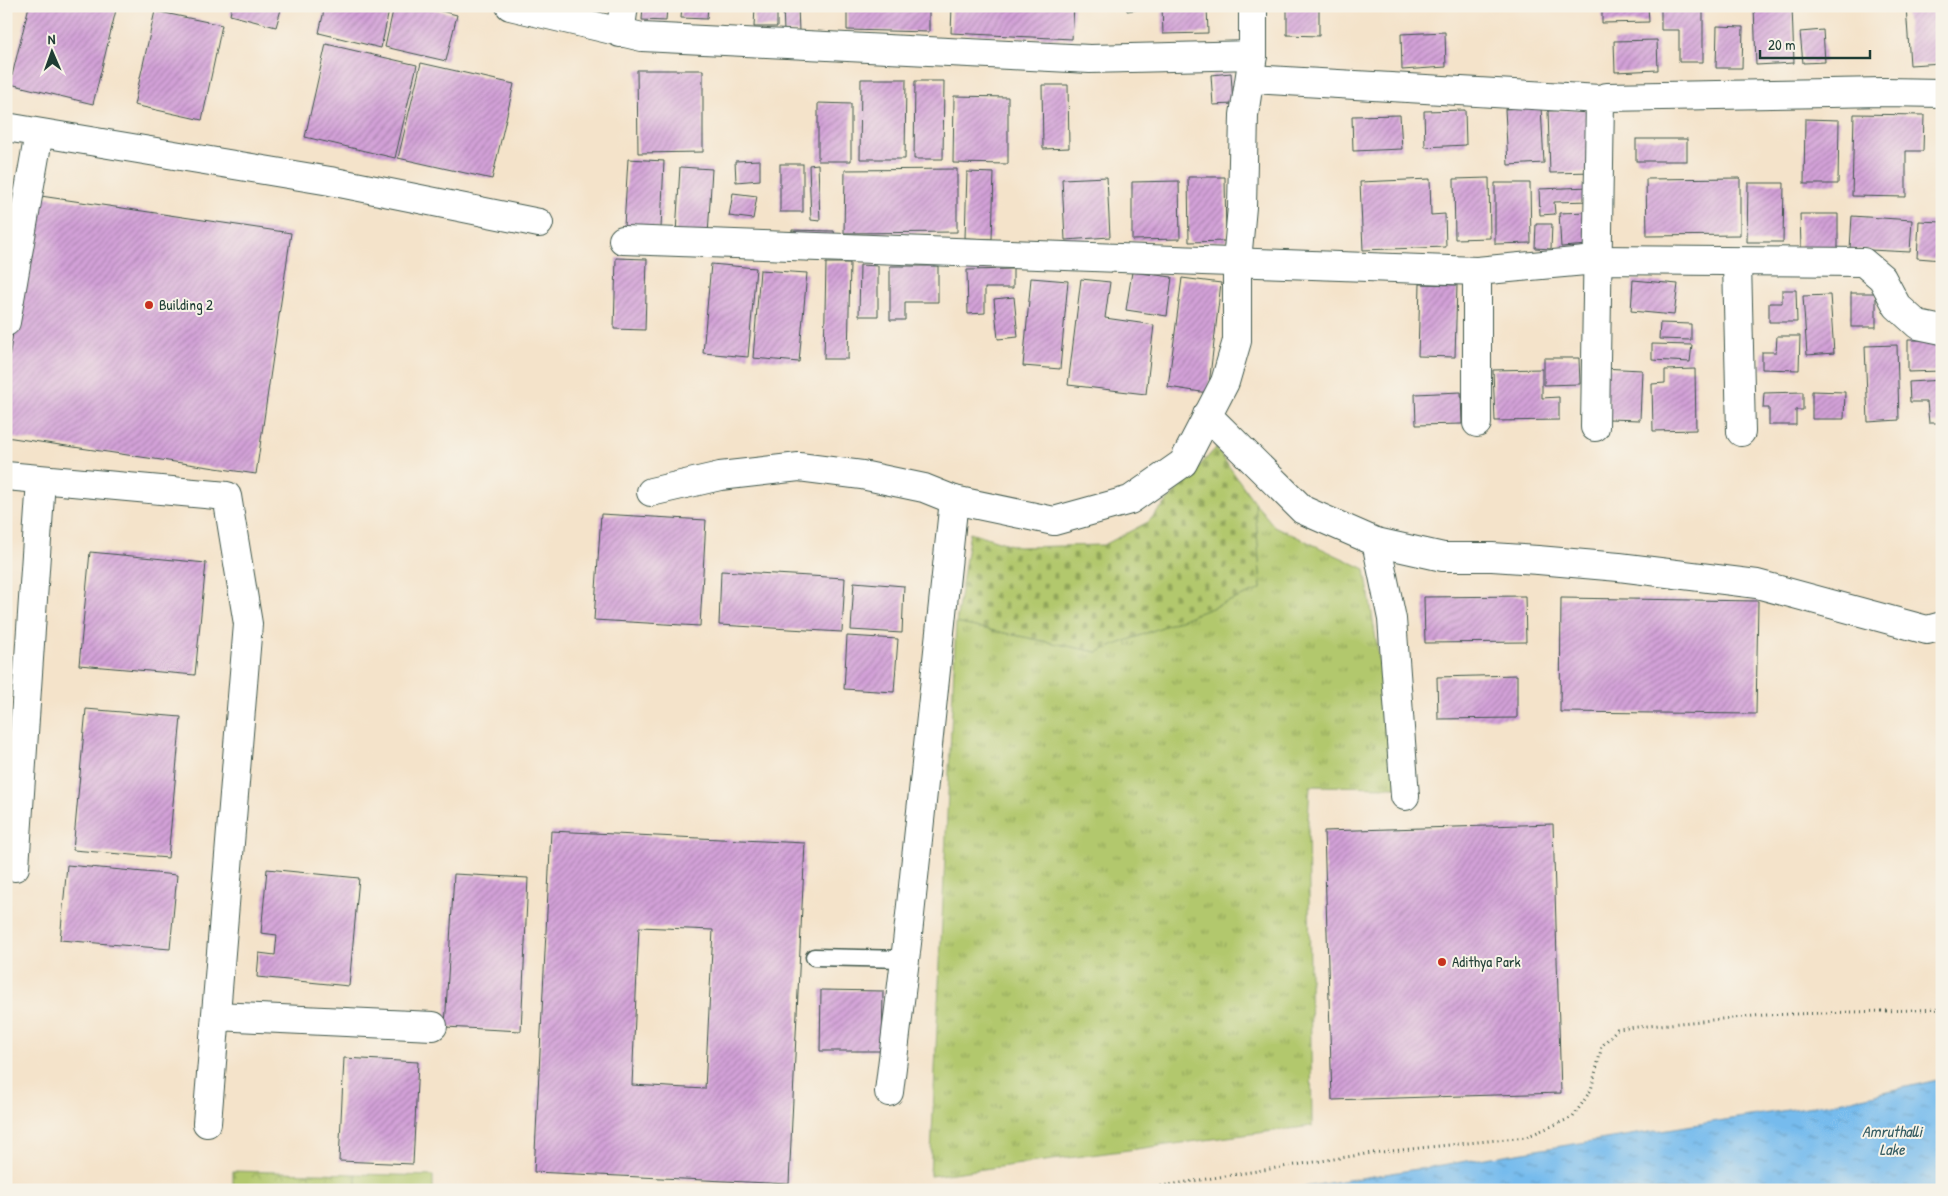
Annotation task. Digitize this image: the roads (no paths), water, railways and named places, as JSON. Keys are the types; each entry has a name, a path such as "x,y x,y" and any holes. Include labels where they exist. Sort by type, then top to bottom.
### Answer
{"street":[{"path":"510,6 620,33 662,38 1251,67 1600,99 1616,96 1884,92 1942,93"},
{"path":"620,33 624,6"},
{"path":"651,492 720,476 799,467 862,475 924,488 954,500 1054,521 1130,500 1183,463 1225,382 1237,340 1237,261 1242,207 1244,115 1251,67 1253,6"},
{"path":"1595,426 1596,260 1600,99"},
{"path":"6,127 330,181 540,223"},
{"path":"6,322 39,133"},
{"path":"623,240 1477,271 1596,260 1863,262 1882,278 1897,306 1918,325 1942,330"},
{"path":"1737,262 1741,432"},
{"path":"1477,271 1477,423"},
{"path":"1207,414 1303,510 1376,542 1443,557 1492,556 1620,567 1757,584 1937,630"},
{"path":"6,476 227,496 248,624 207,1123"},
{"path":"15,867 41,480"},
{"path":"889,1092 954,500"},
{"path":"1376,542 1392,619 1405,796"},
{"path":"216,1016 433,1026"}],"lane":[{"path":"814,956 905,959"}],"water":[{"name":"Amruthalli Lake","path":"1942,1079 1942,1190 1285,1190 1844,1101"}],"place":[{"name":"Building 2","path":"149,305"},
{"name":"Adithya Park","path":"1442,962"}]}
